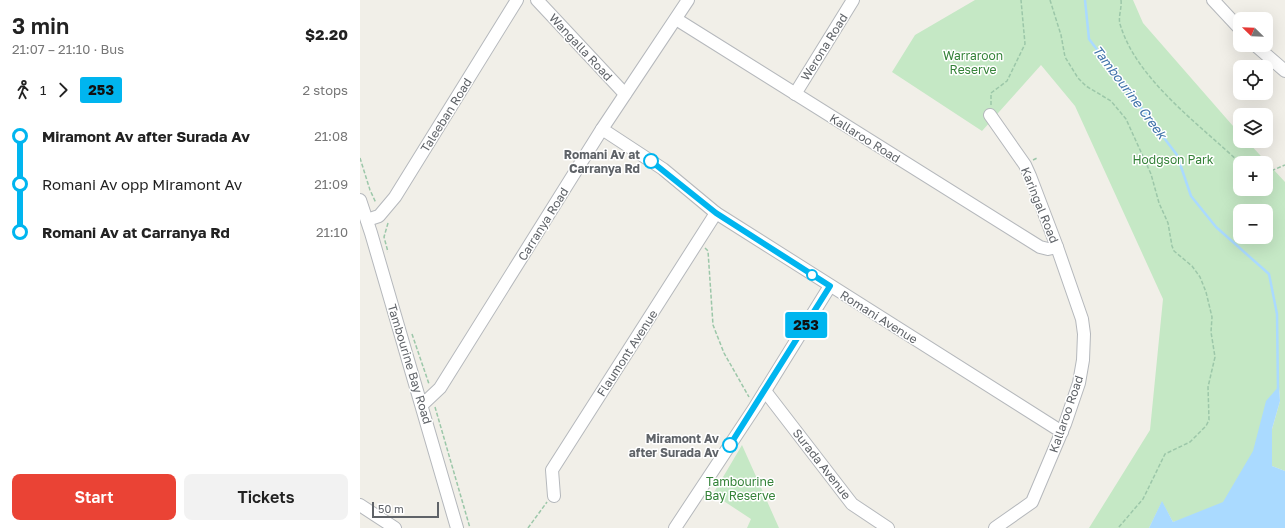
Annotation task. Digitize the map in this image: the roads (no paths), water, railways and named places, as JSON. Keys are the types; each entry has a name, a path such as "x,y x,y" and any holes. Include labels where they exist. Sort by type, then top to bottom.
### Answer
{"street":[{"name":"Taleeban Road","path":"367,220 379,216 395,197 517,0"},
{"name":"Wangalla Road","path":"537,0 625,94"},
{"name":"Carranya Road","path":"422,405 432,397 444,381 602,129 688,0"},
{"name":"Werona Road","path":"794,94 853,0"},
{"path":"1213,0 1233,21"},
{"name":"Kallaroo Road","path":"676,19 1040,247 1059,252 1082,319 1084,334 1081,373 1062,432 1032,502 995,528"},
{"path":"1263,52 1285,71"},
{"name":"Karingal Road","path":"990,115 1025,165 1059,252"},
{"name":"Romani Avenue","path":"602,129 663,170 716,213 1062,432"},
{"name":"Tambourine Bay Road","path":"360,200 458,528"},
{"name":"Flaumont Avenue","path":"554,496 552,470 716,213"},
{"path":"675,528 755,407 830,286"},
{"name":"Surada Avenue","path":"765,391 852,504 888,528"},
{"path":"360,505 395,528"}],"water":[{"path":"1279,386 1280,401 1272,429 1272,466 1285,471 1285,528 1149,528 1162,501 1173,522 1223,502 1253,451 1266,401"}],"waterway":[{"name":"Tambourine Creek","path":"1085,0 1089,39 1177,155 1191,196 1216,227 1269,274 1277,314 1278,390"}],"place":[{"name":"Romani Av at Carranya Rd","path":"651,161"},
{"name":"Miramont Av after Surada Av","path":"730,445"}],"park label":[{"name":"Warraroon Reserve","path":"973,62"},
{"name":"Hodgson Park","path":"1173,159"},
{"name":"Tambourine Bay Reserve","path":"740,488"}]}
